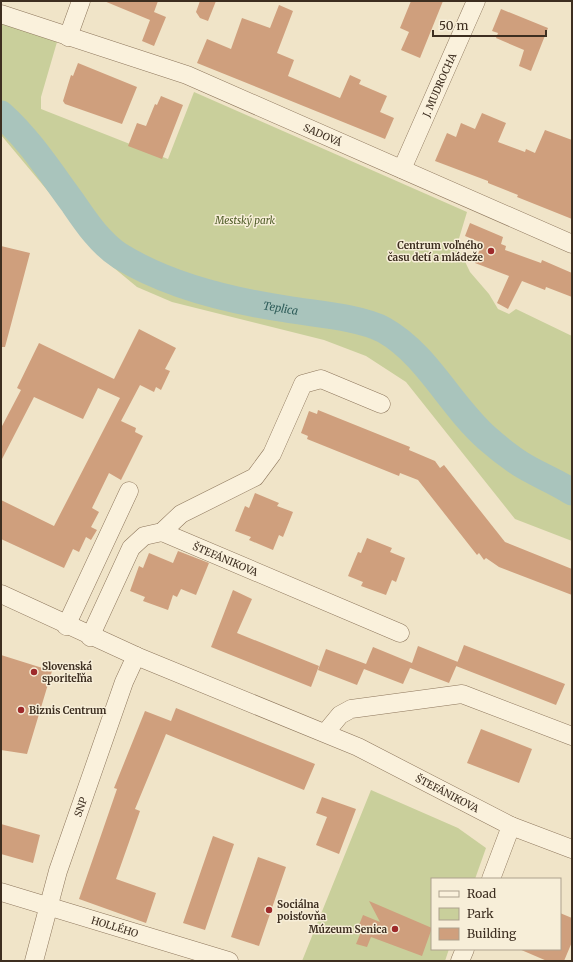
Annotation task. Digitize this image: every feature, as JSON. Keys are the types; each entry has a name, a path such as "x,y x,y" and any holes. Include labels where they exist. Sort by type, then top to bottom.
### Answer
{"street":[{"path":"68,37 81,1"},
{"name":"J. MUDROCHA","path":"402,169 476,1"},
{"name":"SADOVÁ","path":"1,14 187,75 572,244"},
{"path":"90,637 131,548 144,536 162,532 181,514 255,477 272,454 303,384 321,379 381,404"},
{"path":"66,626 129,491"},
{"name":"ŠTEFÁNIKOVA","path":"162,532 400,633"},
{"name":"ŠTEFÁNIKOVA","path":"1,594 90,637 326,732 511,826 572,849"},
{"name":"SNP","path":"34,961 48,905 124,682 136,656"},
{"path":"326,732 340,715 351,709 462,694 572,736"},
{"path":"491,878 511,826"},
{"name":"HOLLÉHO","path":"1,892 229,961"},
{"path":"460,961 465,950"}],"green space":[{"name":"Mestský park","path":"1,23 57,42 41,97 41,109 168,159 194,92 467,212 457,245 470,272 489,294 498,309 509,314 516,309 572,336 572,541 515,519 406,382 366,356 324,340 172,302 137,287 108,263 1,135"},
{"path":"371,790 458,828 486,848 475,878 431,878 431,950 449,950 445,961 302,961"}],"building":[{"path":"104,1 158,1 154,12 166,17 154,46 142,41 150,20"},
{"path":"200,1 216,1 208,21 200,18 196,12"},
{"path":"411,1 443,1 420,58 401,50 409,32 400,28"},
{"path":"279,5 293,11 277,53 294,60 288,76 340,98 350,75 361,80 359,84 387,96 380,112 394,118 385,139 197,63 207,39 231,49 242,18 270,28"},
{"path":"501,9 548,28 531,71 519,66 524,50 496,38 498,33 492,31"},
{"path":"78,63 137,87 122,124 65,104 63,101 71,75 73,76"},
{"path":"161,96 183,105 162,159 128,146 137,123 146,126 155,104 157,105"},
{"path":"482,113 506,123 498,142 525,152 526,149 535,153 545,130 572,140 572,219 517,197 518,195 488,183 488,181 435,161 447,133 456,137 461,123 475,129"},
{"path":"470,223 503,237 501,244 506,246 505,250 541,263 542,260 572,273 572,297 546,287 545,290 522,281 508,309 497,303 509,276 475,263 482,243 465,236"},
{"path":"1,246 30,253 5,347 1,347"},
{"path":"139,329 176,348 165,369 170,371 161,390 156,387 154,392 140,385 121,421 136,428 135,432 143,436 121,480 109,473 92,508 99,512 91,527 97,530 91,540 86,537 79,552 73,549 64,568 1,539 1,500 54,526 120,398 98,388 83,419 34,397 1,461 1,428 21,390 17,388 39,343 114,379"},
{"path":"318,410 410,447 409,450 435,461 440,468 444,465 505,542 572,569 572,595 499,567 486,558 484,560 479,553 477,555 418,480 400,473 399,476 307,439 308,436 301,433 309,411 317,414"},
{"path":"255,493 279,503 277,506 293,512 283,537 279,535 273,550 249,540 251,537 235,531 245,506 249,508"},
{"path":"367,538 392,548 390,552 405,558 396,582 392,580 386,595 361,586 363,582 348,576 358,552 361,553"},
{"path":"178,551 209,563 196,595 181,589 177,597 173,595 168,610 143,601 145,597 130,591 139,566 143,568 149,553 173,563"},
{"path":"233,590 252,599 237,633 319,666 311,687 211,647"},
{"path":"464,645 565,684 556,705 456,666"},
{"path":"418,646 458,662 449,683 410,668 403,684 364,669 357,685 318,670 326,649 366,664 373,647 412,663"},
{"name":"Biznis Centrum","path":"1,655 52,671 27,754 1,750"},
{"path":"176,708 315,764 304,790 166,734 135,809 140,811 116,879 156,893 146,923 79,899 117,789 114,788 145,711 171,721"},
{"path":"481,729 532,749 519,783 467,763"},
{"path":"322,797 356,809 339,854 316,845 327,817 316,813"},
{"path":"1,824 40,835 33,863 1,854"},
{"path":"213,836 234,844 205,930 183,923"},
{"path":"258,857 286,867 259,946 231,937"},
{"name":"Múzeum Senica","path":"369,901 431,928 422,956 371,937 367,947 356,944 361,932 357,930 363,915 380,922"},
{"path":"561,913 572,918 572,942 564,961 547,961 521,950 561,950"}],"waterway":[{"name":"Teplica","path":"1,114 30,145 94,232 106,245 120,256 158,275 200,290 265,306 350,319 384,330 400,341 413,353 474,426 491,442 523,465 572,492"}],"place":[{"name":"Centrum voľného času detí a mládeže","path":"491,251"},
{"name":"Slovenská sporiteľňa","path":"34,672"},
{"name":"Biznis Centrum","path":"21,710"},
{"name":"Sociálna poisťovňa","path":"269,910"},
{"name":"Múzeum Senica","path":"395,929"}]}
